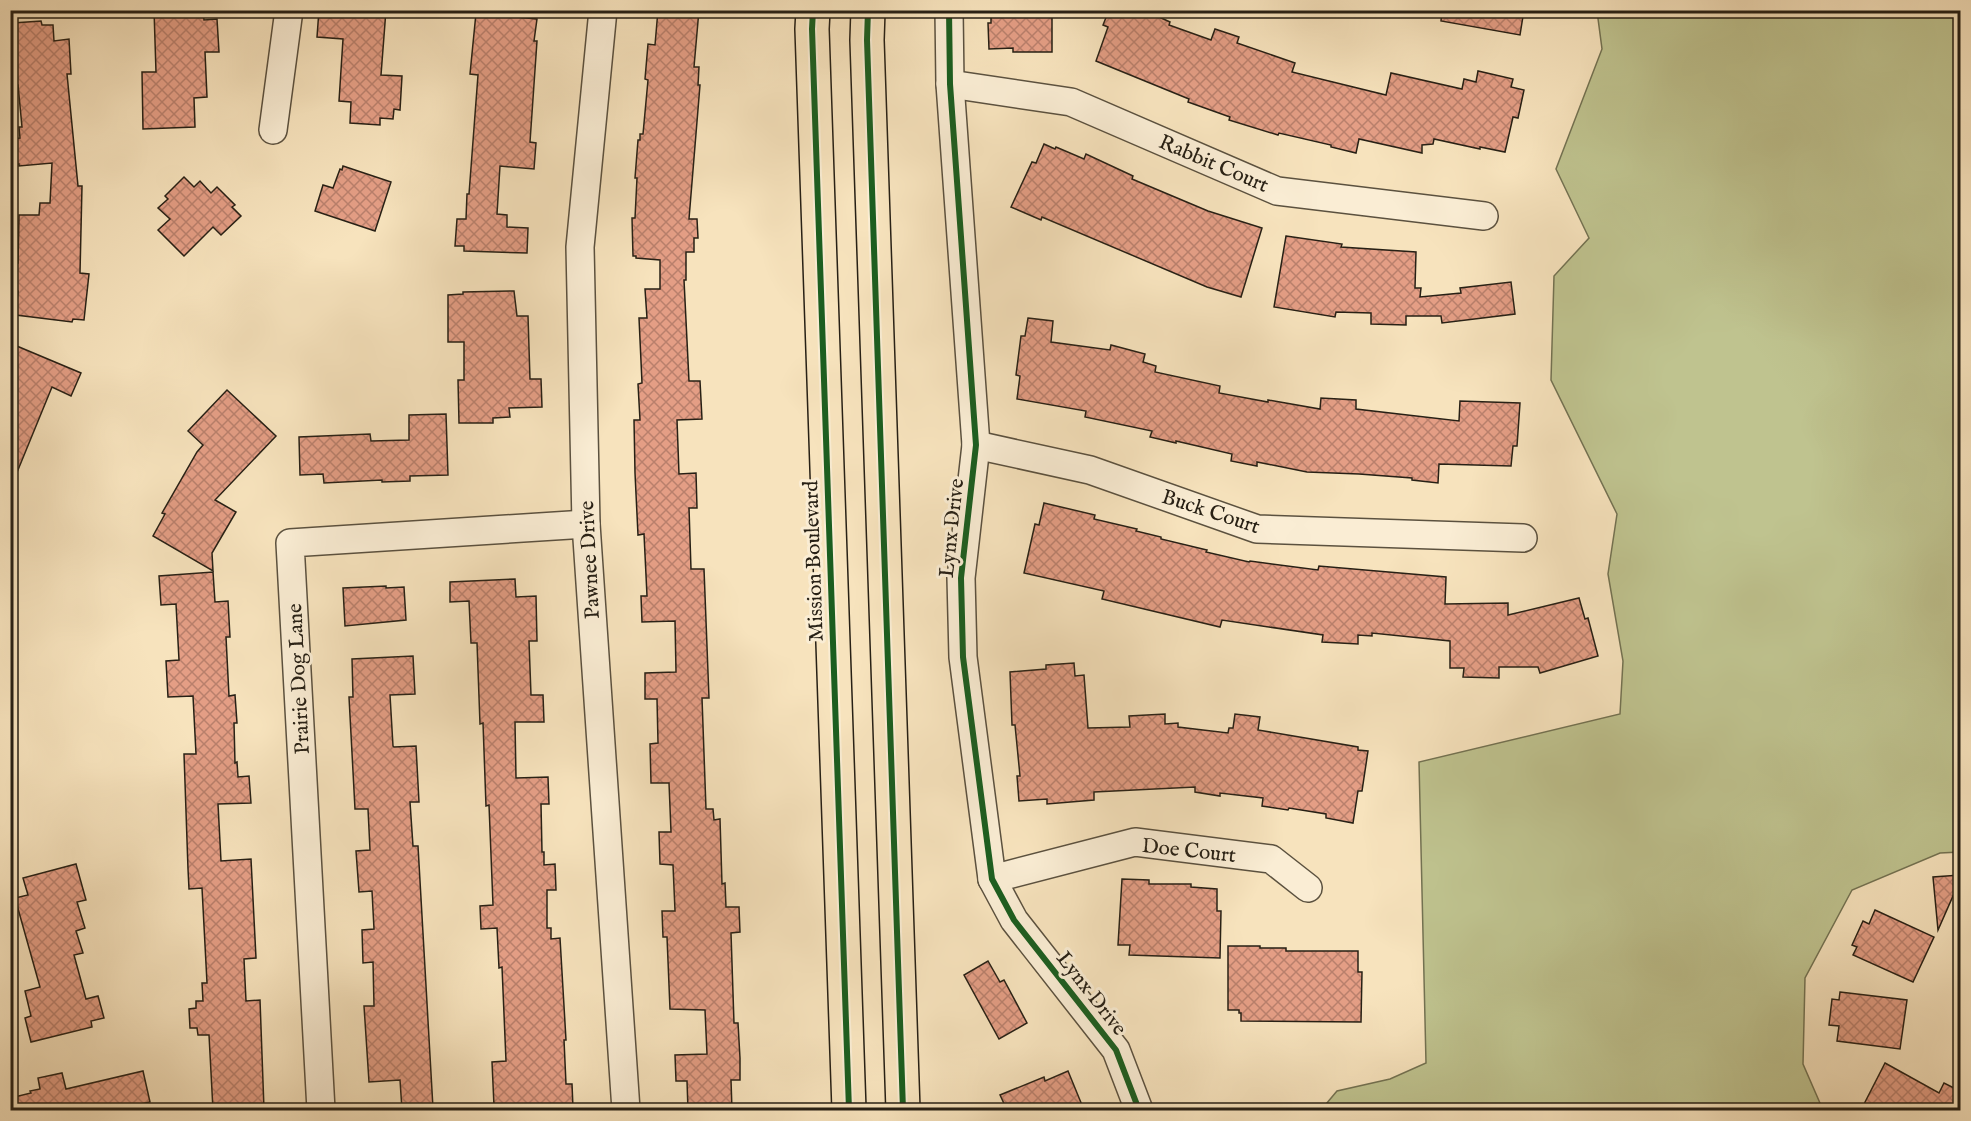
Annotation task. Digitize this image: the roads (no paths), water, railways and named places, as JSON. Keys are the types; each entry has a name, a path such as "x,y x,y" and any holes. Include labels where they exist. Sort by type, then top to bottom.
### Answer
{"main road":[{"name":"Mission Boulevard","path":"813,10 849,1110"},
{"path":"868,10 867,40 903,1110"}],"street":[{"path":"273,130 289,10"},
{"name":"Pawnee Drive","path":"603,10 580,247 586,524 626,1110"},
{"name":"Lynx Drive","path":"949,10 950,84 976,445 961,578 963,657 992,879 1014,920 1116,1050 1139,1110"},
{"name":"Rabbit Court","path":"950,84 1071,102 1277,191 1484,216"},
{"name":"Buck Court","path":"976,445 1090,470 1257,529 1524,538"},
{"name":"Prairie Dog Lane","path":"321,1110 290,543 586,524"},
{"name":"Doe Court","path":"992,879 1136,842 1271,859 1308,888"}]}
